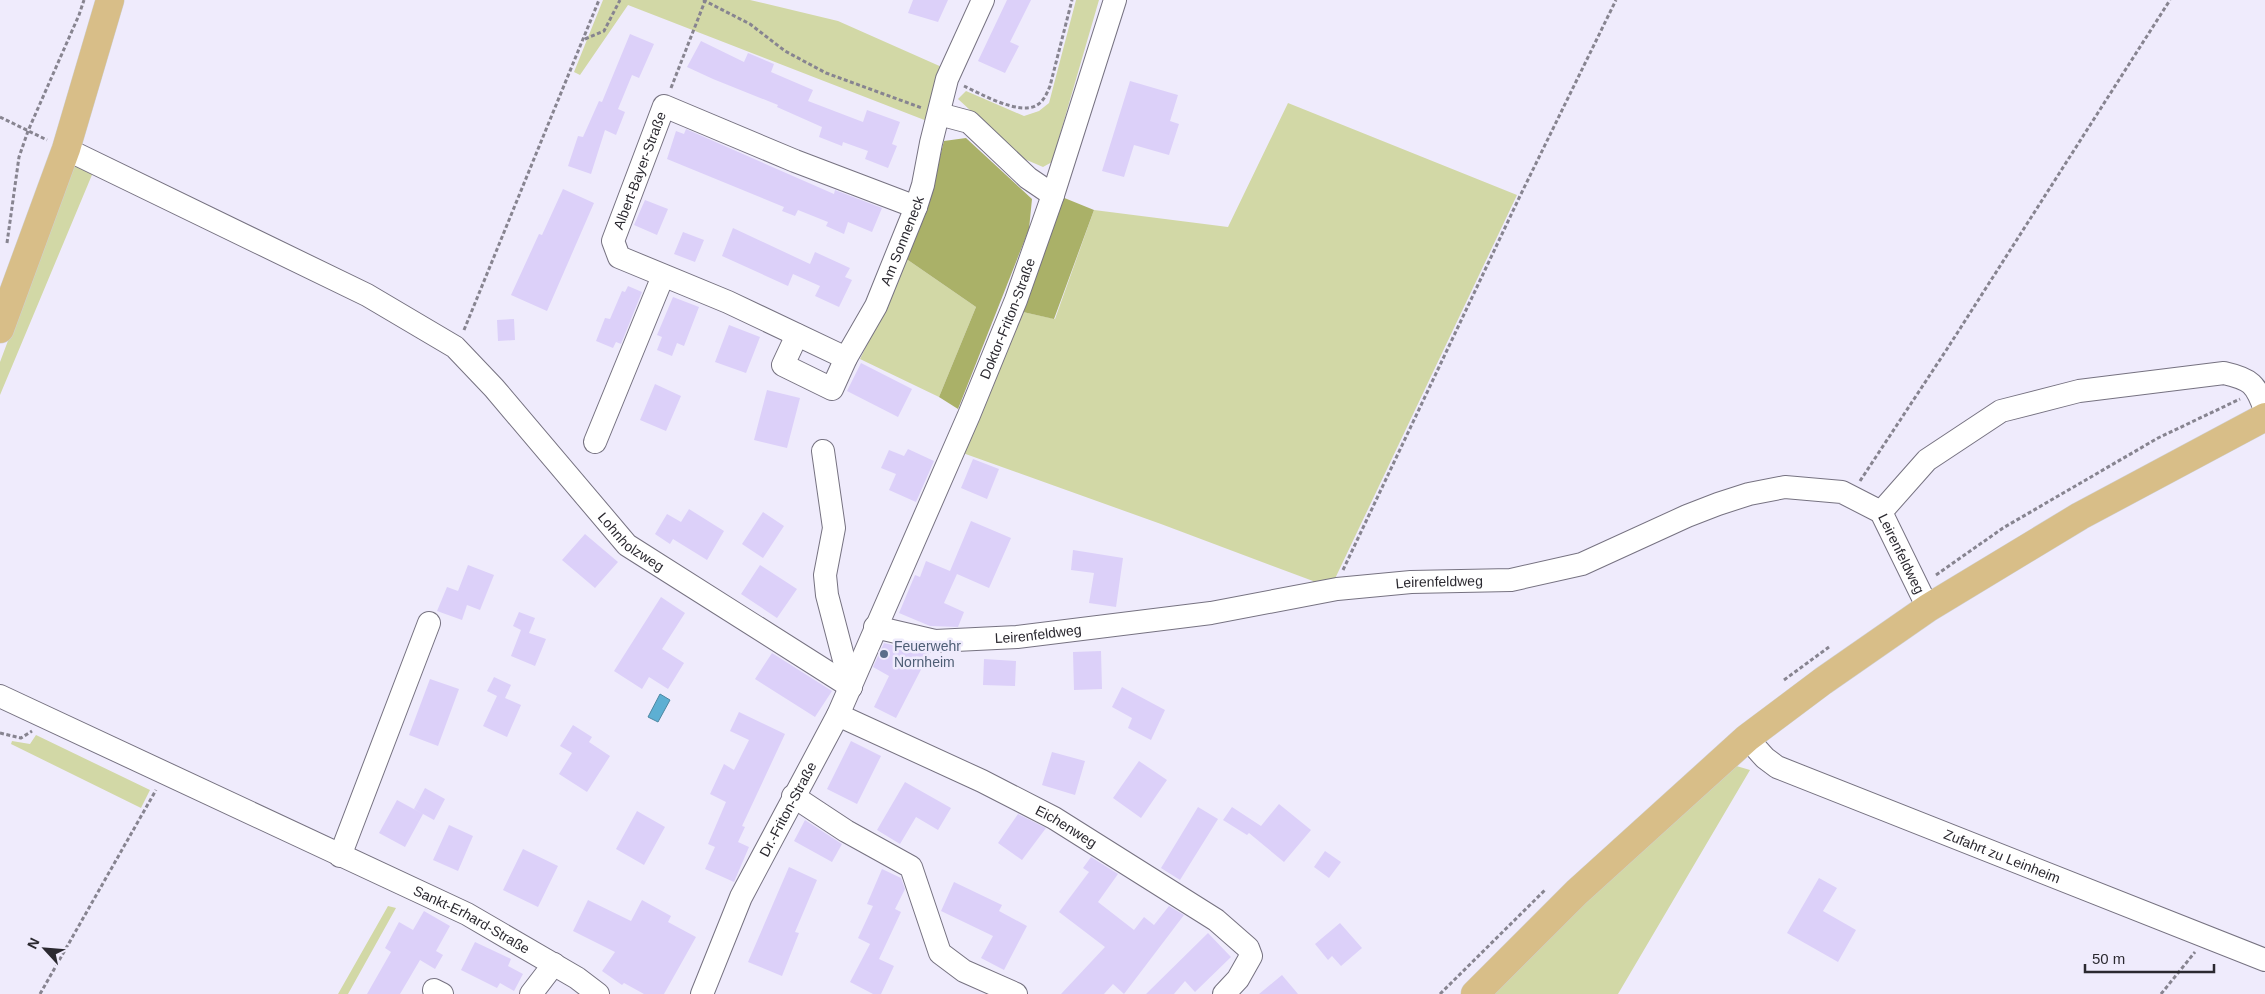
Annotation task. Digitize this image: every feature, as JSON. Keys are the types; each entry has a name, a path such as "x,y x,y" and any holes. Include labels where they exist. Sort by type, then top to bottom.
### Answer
{"main road":[{"path":"0,329 66,149 110,0"},
{"path":"1475,994 1577,892 1747,738 1823,681 1923,598 2265,417"}],"street":[{"name":"Am Sonneneck","path":"797,335 782,365 832,390 846,358 876,306 916,207 923,185 930,143 947,80 983,0"},
{"name":"Doktor-Friton-Straße","path":"876,627 969,416 1016,300 1053,195 1115,0"},
{"name":"Albert-Bayer-Straße","path":"846,358 728,302 619,257 613,241 664,106 795,161 916,207"},
{"path":"939,114 969,122 1028,178 1053,195"},
{"name":"Lohnholzweg","path":"66,149 367,295 455,347 494,388 627,545 850,687"},
{"path":"595,442 663,276"},
{"path":"1881,512 1927,460 2001,412 2079,391 2224,373 2245,378 2262,400"},
{"path":"823,451 834,528 825,575 826,585 850,687"},
{"name":"Leirenfeldweg","path":"876,627 935,641 1017,638 1210,613 1337,589 1411,582 1511,580 1550,573 1582,564 1687,516 1718,504 1749,494 1785,487 1842,492 1881,512 1923,598"},
{"path":"340,856 429,623"},
{"name":"Dr.-Friton-Straße","path":"702,994 741,897 793,796 838,715 876,627"},
{"name":"Sankt-Erhard-Straße","path":"0,696 467,914 554,964 598,994"},
{"name":"Eichenweg","path":"838,715 982,781 1054,818 1216,920 1248,948 1251,956 1231,986"},
{"name":"Zufahrt zu Leinheim","path":"1747,738 1777,768 2265,960"},
{"path":"793,796 846,831 911,868 940,953 964,971 1016,994"},
{"path":"531,994 554,964"}],"path":[{"path":"3,251 7,242 19,157 28,131 80,15 84,0"},
{"path":"471,319 599,0"},
{"path":"584,39 604,31 620,0"},
{"path":"664,106 704,0 750,24 784,51 826,73 939,114"},
{"path":"947,80 1019,108 1036,106 1044,99 1050,86 1072,0"},
{"path":"1337,589 1338,581 1520,196 1616,0"},
{"path":"1868,468 1947,350 2170,0"},
{"path":"0,117 28,131"},
{"path":"1923,598 2004,528 2149,443 2262,400"},
{"path":"0,733 21,738 33,731"},
{"path":"40,994 156,789"},
{"path":"2160,994 2206,938"}],"green space":[{"path":"603,0 750,0 838,21 944,68 927,121 628,5 580,75 574,72"},
{"path":"1076,0 1099,0 1052,162 1043,167 1022,158 958,99 966,91 1024,116 1039,111 1049,103"},
{"path":"1288,103 1517,195 1332,585 1310,589 1313,581 960,452 1023,312 1055,319 1094,210 1228,227"},
{"path":"966,138 1032,199 1029,229 958,409 939,397 976,307 905,258 929,200 944,141"},
{"path":"79,165 94,170 0,395 0,362 53,221 70,168"},
{"path":"1062,197 1094,210 1054,319 1023,312"},
{"path":"905,258 976,307 939,397 860,359 899,279"},
{"path":"36,735 150,790 141,808 11,744 12,741 30,744"},
{"path":"1733,765 1750,770 1618,994 1485,994"},
{"path":"388,906 396,908 348,994 338,994"}],"water":[{"path":"660,694 670,700 658,722 648,717"}],"building":[{"path":"913,0 948,0 938,22 908,13"},
{"path":"1007,0 1031,0 1010,42 1019,46 1005,73 978,61"},
{"path":"630,34 654,44 639,78 632,75 618,109 625,112 616,135 605,130 591,174 568,166 578,136 583,137 599,101 602,102"},
{"path":"701,41 744,62 748,53 774,64 771,72 813,90 808,101 863,122 867,110 900,122 892,144 897,146 888,168 865,159 868,151 843,142 842,146 819,137 822,127 777,107 778,105 687,67"},
{"path":"1130,81 1178,95 1170,121 1179,124 1169,155 1134,145 1124,177 1102,171"},
{"path":"686,129 834,194 835,190 882,208 872,232 848,222 844,234 826,226 828,222 798,210 795,216 782,211 784,207 667,159 676,131 684,134"},
{"path":"563,189 594,203 547,311 511,295 539,234 542,235"},
{"path":"645,200 668,209 657,235 634,225"},
{"path":"733,228 810,264 815,252 850,268 845,277 852,280 839,307 815,296 820,286 793,274 788,286 722,256"},
{"path":"683,232 704,240 695,262 674,254"},
{"path":"628,286 642,292 621,344 616,342 613,348 596,341 605,318 610,319 622,291 625,292"},
{"path":"673,297 699,307 684,346 677,343 672,356 657,350 662,337 657,335"},
{"path":"514,319 515,340 498,341 497,320"},
{"path":"729,325 760,337 746,373 715,362"},
{"path":"861,363 912,389 898,417 847,391"},
{"path":"655,384 681,396 666,431 640,420"},
{"path":"767,390 800,398 787,448 754,440"},
{"path":"908,449 934,461 916,502 889,490 896,474 881,468 889,450 904,456"},
{"path":"973,459 999,469 987,499 961,488"},
{"path":"689,509 724,531 707,560 673,539 670,544 655,534 667,514 681,522"},
{"path":"763,512 784,526 763,558 742,544"},
{"path":"971,521 1011,538 989,588 957,574 944,603 964,612 958,627 930,626 899,613 915,575 920,577 926,561 950,571"},
{"path":"585,534 618,562 595,588 562,560"},
{"path":"1073,550 1123,558 1116,607 1089,603 1094,573 1071,570"},
{"path":"468,565 494,575 480,610 467,605 462,620 437,611 447,587 458,591"},
{"path":"760,565 797,589 777,618 741,594"},
{"path":"661,597 685,613 662,649 684,663 668,689 649,677 642,689 614,671"},
{"path":"519,612 535,618 529,633 546,639 535,666 511,656 521,630 513,626"},
{"path":"884,643 929,654 896,718 874,707 889,676 873,667"},
{"path":"1101,651 1102,689 1074,690 1073,652"},
{"path":"772,653 832,691 815,717 755,679"},
{"path":"984,659 1016,661 1015,686 983,685"},
{"path":"494,677 511,685 505,698 521,705 507,737 483,726 497,696 487,691"},
{"path":"430,679 459,689 438,746 409,735"},
{"path":"1122,687 1165,710 1151,740 1128,728 1132,718 1112,707"},
{"path":"739,712 785,734 742,826 745,827 738,842 749,847 734,882 705,869 715,847 708,844 726,802 710,794 724,764 734,770 749,740 730,731"},
{"path":"573,725 592,737 589,742 610,756 587,792 559,774 572,753 560,746"},
{"path":"851,741 881,756 857,804 827,789"},
{"path":"1052,752 1085,761 1075,795 1042,785"},
{"path":"1139,761 1167,780 1141,818 1113,798"},
{"path":"905,782 951,808 938,830 916,817 900,844 877,830"},
{"path":"425,788 445,799 434,820 414,809"},
{"path":"397,800 423,814 405,847 379,833"},
{"path":"1279,804 1311,830 1284,862 1249,833 1247,835 1223,820 1232,807 1261,826"},
{"path":"1198,807 1218,819 1180,880 1161,868"},
{"path":"637,811 665,827 644,865 616,849"},
{"path":"1018,814 1046,828 1022,860 998,843"},
{"path":"805,820 842,844 832,862 794,841"},
{"path":"449,825 473,836 458,871 433,860"},
{"path":"523,849 558,866 538,907 503,890"},
{"path":"1325,851 1341,862 1329,878 1314,867"},
{"path":"1091,857 1118,874 1098,902 1134,930 1144,917 1154,925 1169,906 1184,915 1124,994 1113,984 1104,994 1061,994 1105,947 1059,912 1089,872 1083,868"},
{"path":"789,867 817,880 795,932 799,933 782,976 748,962"},
{"path":"882,869 901,878 905,889 895,909 901,912 879,959 894,966 881,994 873,994 850,982 870,944 858,938 873,906 867,904"},
{"path":"1819,878 1837,888 1823,911 1856,930 1838,962 1787,933"},
{"path":"954,882 1002,905 999,911 1027,926 1004,970 981,958 993,936 941,911"},
{"path":"588,900 631,921 642,900 671,916 668,922 696,937 664,994 644,994 624,983 622,985 602,971 615,952 573,931"},
{"path":"424,911 450,926 436,951 443,955 435,969 420,960 400,994 367,994 391,952 385,948 399,922 413,930"},
{"path":"1340,923 1362,948 1341,966 1332,956 1328,960 1315,944"},
{"path":"1208,933 1231,957 1195,992 1185,981 1174,994 1146,994"},
{"path":"475,942 511,959 508,966 523,974 514,991 500,983 497,988 461,970"},
{"path":"1282,975 1298,994 1259,994"}],"place":[{"name":"Feuerwehr Nornheim","path":"884,654"}]}
